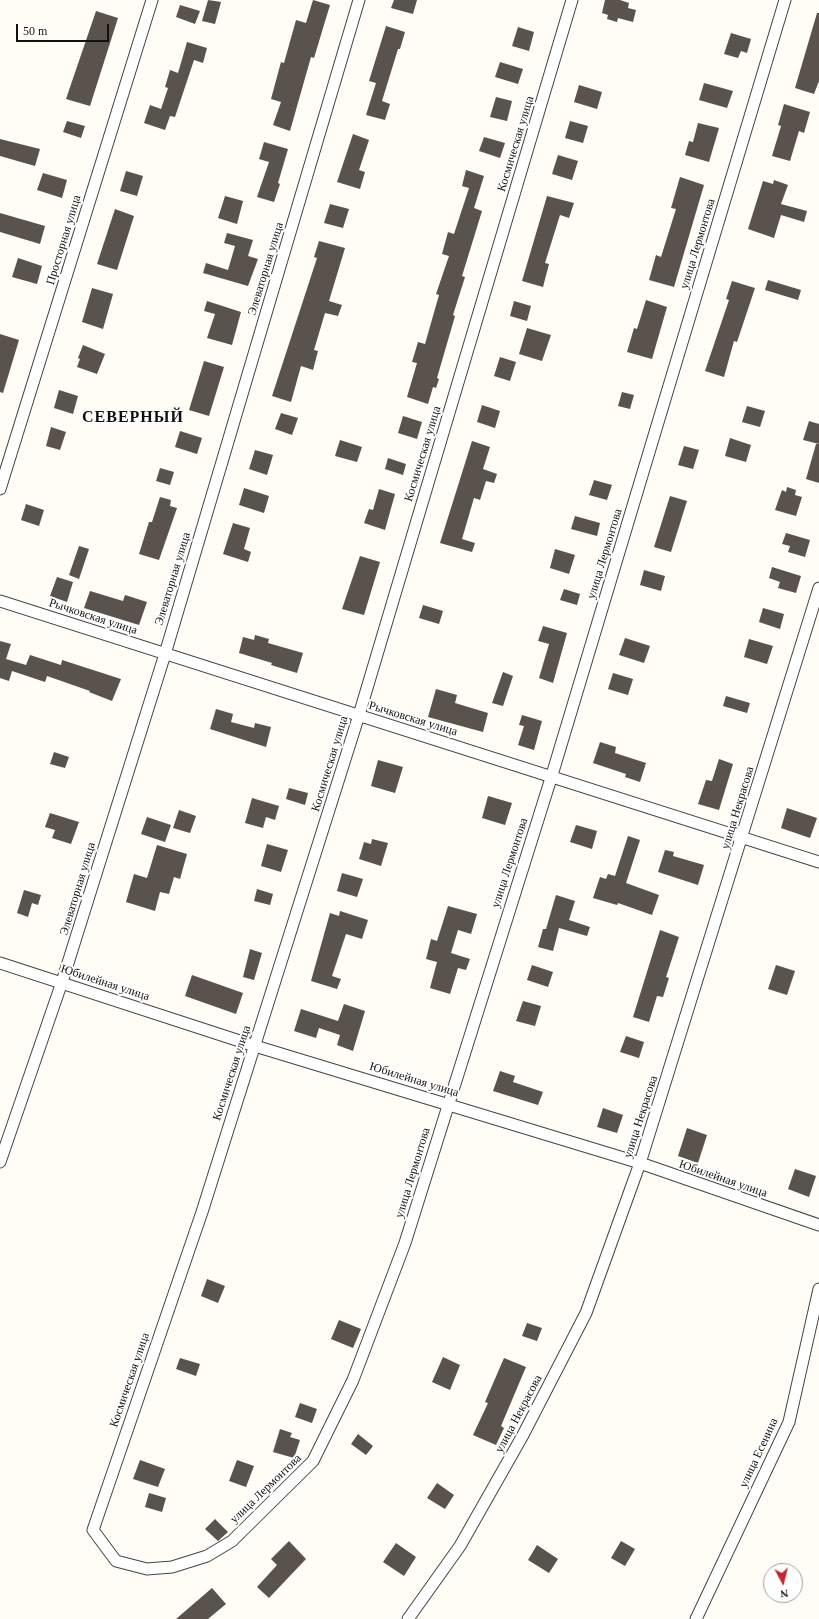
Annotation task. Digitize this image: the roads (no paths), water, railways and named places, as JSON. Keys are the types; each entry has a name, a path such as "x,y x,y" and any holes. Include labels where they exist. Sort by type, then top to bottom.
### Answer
{"street":[{"name":"Просторная улица","path":"0,489 152,0"},
{"name":"Элеваторная улица","path":"0,1162 62,982 165,654 359,0"},
{"name":"Космическая улица","path":"93,1530 202,1212 359,715 572,0"},
{"name":"улица Лермонтова","path":"93,1530 116,1561 147,1569 172,1567 207,1556 232,1541 313,1461 353,1380 402,1250 552,775 785,0"},
{"name":"улица Некрасова","path":"408,1619 460,1546 523,1435 586,1313 640,1163 819,588"},
{"name":"Рычковская улица","path":"0,601 552,775 819,862"},
{"name":"Юбилейная улица","path":"0,962 255,1046 640,1163 716,1191 819,1225"},
{"name":"улица Есенина","path":"696,1619 789,1422 819,1290"}],"district":[{"name":"СЕВЕРНЫЙ","path":"133,418"}]}
